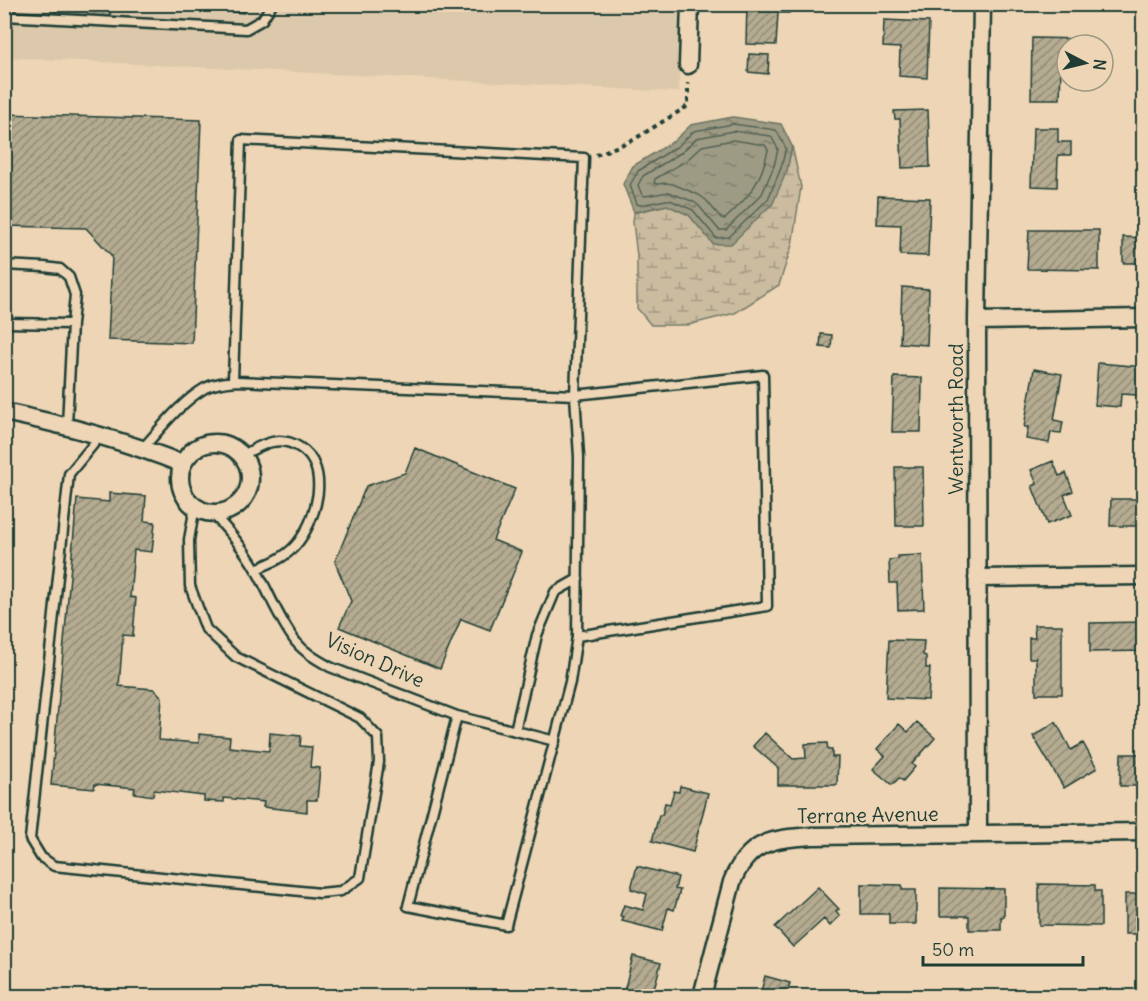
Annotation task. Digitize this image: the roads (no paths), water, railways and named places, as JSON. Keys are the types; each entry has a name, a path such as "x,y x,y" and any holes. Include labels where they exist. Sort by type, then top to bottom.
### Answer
{"street":[{"path":"688,65 690,4"},
{"name":"Wentworth Road","path":"978,834 977,321 982,4"},
{"path":"977,321 1143,318"},
{"path":"4,412 67,425 143,448 183,464"},
{"path":"195,506 185,496 181,486 180,474 183,464 190,454 210,443 222,443 233,447 248,465 250,477 248,488 243,499 235,507 224,512 212,513"},
{"name":"Vision Drive","path":"195,506 212,513"},
{"path":"977,578 1143,576"},
{"name":"Terrane Avenue","path":"702,996 732,882 747,854 760,846 790,837 812,836 1143,832"}],"lane":[{"path":"4,16 246,28 262,20 272,4"},
{"path":"233,381 241,140 584,158 575,395 579,457 577,636 570,682 506,925 408,906 457,716"},
{"path":"4,265 60,269 69,277 75,295 67,425"},
{"path":"4,323 72,324"},
{"path":"143,448 192,398 206,388 233,381 575,395 763,375 768,606 577,636"},
{"path":"101,435 69,474 30,839 41,857 54,866 320,893 341,891 360,878 379,762 378,737 360,718 236,657 206,628 190,586 189,540 195,506"},
{"path":"242,455 271,442 291,442 308,453 318,475 318,498 309,524 296,545 280,560 256,569"},
{"name":"Vision Drive","path":"212,513 243,548 297,643 311,656 330,667 457,716 555,741"},
{"path":"515,731 537,635 555,592 578,579"}],"water":[{"path":"733,117 781,124 792,146 787,170 773,203 731,244 713,244 689,215 667,205 634,212 623,184 633,166 674,141 691,125"}]}
